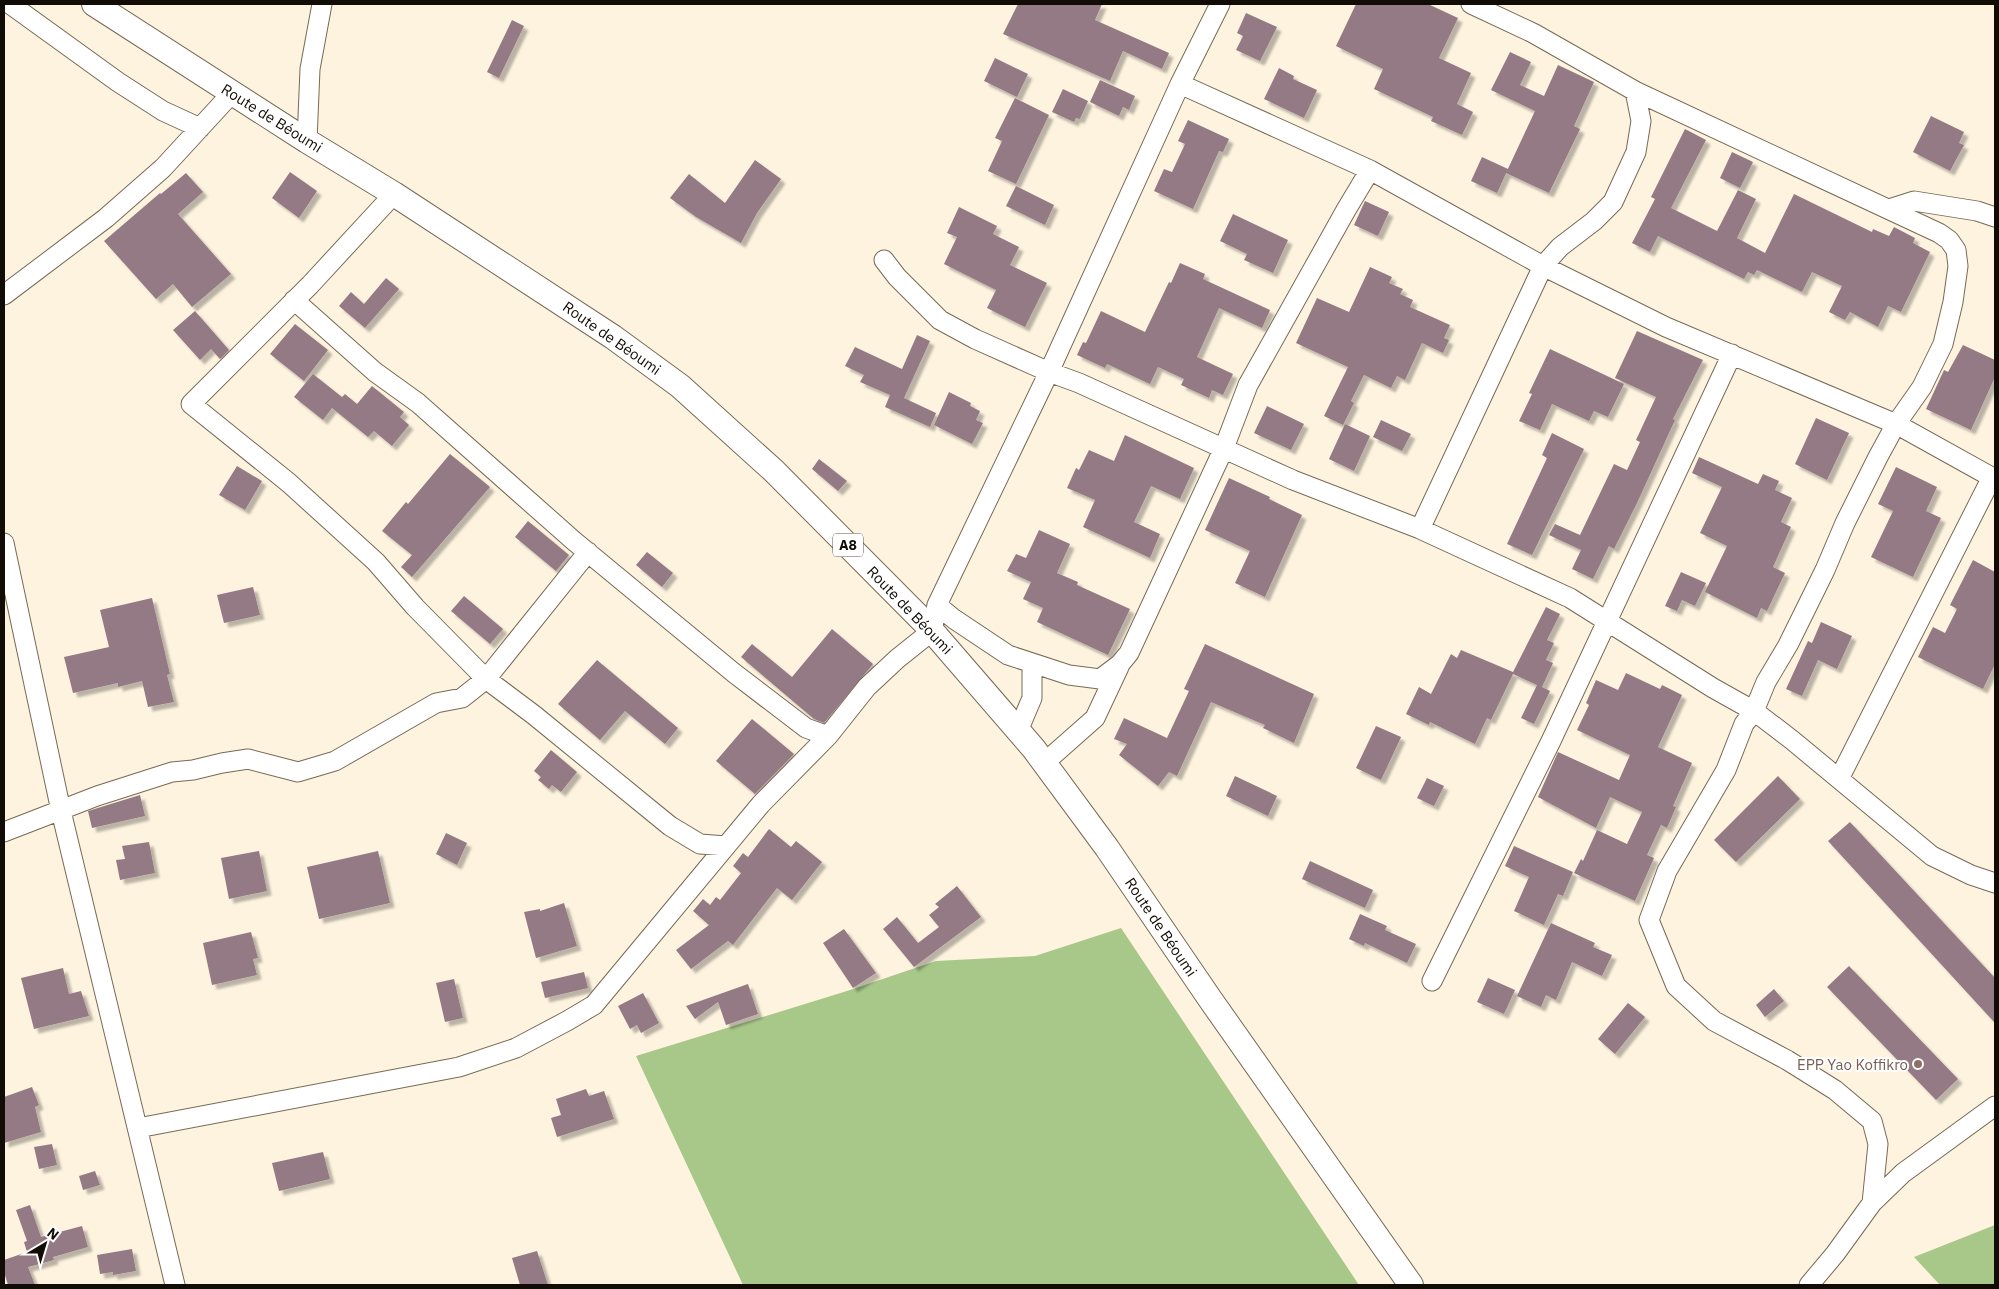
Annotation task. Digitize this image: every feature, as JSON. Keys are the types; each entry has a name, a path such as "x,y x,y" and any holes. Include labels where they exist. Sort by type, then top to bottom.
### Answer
{"main road":[{"name":"Route de Béoumi","path":"94,4 307,141 394,194 613,336 680,386 774,471 932,632 1044,763 1108,848 1210,999 1410,1285"}],"street":[{"path":"10,4 118,82 163,111 200,128"},
{"path":"307,141 310,69 322,4"},
{"path":"138,1128 459,1067 516,1048 567,1022 594,1005 761,804 828,736 867,686 897,659 932,632 937,605 1049,372 1180,84 1220,4"},
{"path":"1476,5 1533,33 1635,91 1889,209 1949,240 1956,250 1958,266 1953,302 1943,344 1922,387 1896,424 1845,523 1825,570 1788,645 1762,690 1754,711 1744,724 1726,770 1667,871 1649,920 1676,986 1714,1021 1787,1060 1827,1085 1872,1120 1878,1144 1872,1203"},
{"path":"1180,84 1370,170 1542,266 1666,326 1896,424 1994,478 1839,779"},
{"path":"1420,529 1542,266 1560,247 1594,221 1613,202 1636,152 1641,121 1635,91"},
{"path":"4,295 106,218 163,168 232,93"},
{"path":"937,605 954,619 1008,655 1069,675 1100,679 1120,664 1129,653 1224,448 1248,386 1370,170"},
{"path":"394,194 354,239 191,404 289,483 376,562 415,607 486,679 534,715 670,826 700,844 726,846"},
{"path":"1889,209 1914,201 1977,211 1995,217"},
{"path":"884,260 897,277 940,320 975,339 1049,372 1079,383 1294,480 1420,529 1570,598 1713,688 1754,711 1932,856 1971,875 1994,878"},
{"path":"294,300 375,372 418,403 588,552 788,716 806,728 828,736"},
{"path":"1432,981 1551,741 1732,354"},
{"path":"4,543 13,628 62,811 175,1285"},
{"path":"4,832 97,796 172,772 193,770 248,759 298,772 335,761 436,703 462,698 486,679 588,552"},
{"path":"1018,731 1032,698 1032,663"},
{"path":"1044,763 1095,718 1120,664"},
{"path":"1808,1285 1835,1254 1872,1203 1903,1173 1995,1106"}],"green space":[{"path":"1121,928 1359,1285 743,1285 636,1056 847,991 936,961 1035,956"},
{"path":"1995,1225 1995,1285 1940,1285 1914,1257"}],"building":[{"path":"1018,4 1102,4 1095,20 1169,53 1162,69 1123,51 1110,81 1003,34"},
{"path":"1356,4 1428,4 1458,18 1439,58 1471,73 1457,104 1473,112 1462,135 1431,121 1433,117 1374,89 1383,69 1336,46"},
{"path":"1246,13 1277,27 1260,61 1236,50 1243,36 1237,33"},
{"path":"512,20 524,26 499,78 487,72"},
{"path":"1510,52 1531,62 1520,85 1544,96 1558,65 1594,82 1574,126 1580,129 1549,193 1506,173 1535,111 1491,90"},
{"path":"995,58 1028,74 1017,97 984,81"},
{"path":"1279,68 1294,76 1293,79 1317,90 1304,118 1264,99"},
{"path":"1100,80 1135,96 1129,110 1123,107 1119,116 1090,102"},
{"path":"1063,89 1088,101 1080,119 1076,118 1074,122 1052,112"},
{"path":"1015,98 1049,115 1016,184 988,171 1002,141 995,138"},
{"path":"1931,116 1964,132 1959,143 1964,145 1950,171 1913,152"},
{"path":"1188,120 1229,139 1223,152 1219,151 1193,209 1154,191 1164,169 1172,172 1185,144 1178,141"},
{"path":"1685,129 1706,140 1671,208 1717,231 1738,190 1756,199 1737,238 1765,253 1794,194 1872,232 1873,229 1889,236 1894,227 1915,238 1913,243 1930,252 1901,312 1888,306 1878,327 1850,312 1845,320 1829,312 1842,286 1812,272 1802,292 1757,270 1754,275 1748,272 1744,279 1658,236 1650,252 1632,243 1655,199 1651,197"},
{"path":"1732,152 1753,162 1740,188 1720,178"},
{"path":"1482,157 1508,169 1497,193 1471,181"},
{"path":"755,160 781,179 757,213 741,243 696,217 670,198 689,174 725,203"},
{"path":"290,172 317,191 299,218 272,198"},
{"path":"186,173 203,192 178,214 231,274 192,307 173,284 156,299 104,241"},
{"path":"1016,186 1054,205 1045,225 1006,206"},
{"path":"1365,201 1389,212 1378,236 1354,225"},
{"path":"959,207 997,226 993,234 1019,247 1010,265 1047,283 1025,327 987,308 996,290 944,264 957,237 947,233"},
{"path":"1233,214 1288,240 1273,273 1244,260 1247,254 1220,241"},
{"path":"1180,263 1205,274 1203,279 1270,310 1262,328 1219,308 1197,357 1233,374 1223,395 1212,390 1209,398 1181,385 1184,379 1158,367 1150,384 1107,364 1105,368 1077,355 1083,342 1086,343 1101,311 1145,332"},
{"path":"1370,267 1392,277 1389,283 1403,289 1400,294 1413,300 1410,307 1450,325 1444,338 1449,340 1443,353 1422,343 1405,380 1397,376 1391,388 1364,375 1351,401 1354,403 1343,425 1324,416 1348,367 1296,343 1317,298 1349,312"},
{"path":"386,278 399,289 365,328 339,306 351,292 364,304"},
{"path":"195,311 229,350 220,359 211,349 200,360 173,330"},
{"path":"295,324 328,350 304,381 270,354"},
{"path":"1637,331 1703,360 1673,419 1675,420 1614,549 1609,546 1593,579 1572,569 1581,550 1549,535 1555,524 1580,535 1614,464 1627,470 1640,442 1636,440 1656,397 1615,378"},
{"path":"917,335 930,341 904,398 936,413 930,427 885,407 890,395 860,382 864,375 845,366 855,347 902,369"},
{"path":"1963,345 1995,360 1995,377 1971,430 1926,409 1944,370 1948,372"},
{"path":"1550,349 1624,384 1608,417 1594,411 1589,421 1552,404 1540,430 1519,421 1532,394 1529,393"},
{"path":"313,374 342,397 345,394 357,404 372,386 404,412 400,417 409,425 392,446 374,431 368,437 332,408 323,420 294,397"},
{"path":"949,392 971,403 970,406 980,411 976,420 983,423 972,444 934,425"},
{"path":"1267,406 1304,424 1291,450 1254,433"},
{"path":"1816,418 1849,433 1827,480 1795,464"},
{"path":"1381,420 1411,434 1402,451 1373,437"},
{"path":"1345,424 1370,436 1354,471 1329,459"},
{"path":"1552,433 1584,449 1532,555 1507,544 1547,458 1542,455"},
{"path":"1125,435 1194,468 1180,499 1151,486 1134,522 1160,534 1150,558 1083,527 1095,500 1067,488 1076,468 1079,470 1089,450 1114,461"},
{"path":"450,454 490,487 412,577 401,567 412,555 382,531 406,502 408,504"},
{"path":"1699,457 1758,484 1763,474 1779,481 1775,490 1792,498 1781,522 1791,527 1773,567 1785,573 1767,611 1761,608 1757,618 1705,592 1727,546 1700,533 1722,487 1692,473"},
{"path":"819,459 847,481 838,491 812,469"},
{"path":"237,466 262,481 245,510 219,495"},
{"path":"1896,467 1937,487 1926,511 1941,518 1913,577 1871,557 1893,511 1878,504"},
{"path":"1229,478 1270,497 1269,499 1302,515 1265,597 1235,583 1250,551 1205,530"},
{"path":"528,521 569,555 556,571 515,537"},
{"path":"1039,530 1070,544 1057,573 1078,582 1077,585 1130,609 1108,655 1037,622 1043,608 1023,599 1031,582 1007,571 1016,554 1026,558"},
{"path":"647,552 673,573 662,587 636,565"},
{"path":"1973,560 1995,572 1995,664 1983,689 1918,657 1933,627 1945,633 1957,609 1950,605"},
{"path":"1681,572 1706,583 1695,606 1682,600 1677,611 1665,606"},
{"path":"253,587 260,615 224,623 217,595"},
{"path":"464,596 503,629 490,644 451,611"},
{"path":"152,598 170,674 167,675 174,702 148,707 142,681 118,687 118,683 73,693 64,657 109,647 100,610"},
{"path":"1546,607 1560,614 1547,640 1554,643 1546,660 1553,663 1542,687 1550,691 1534,724 1521,718 1537,685 1513,674 1491,720 1487,718 1475,744 1430,722 1429,725 1406,714 1419,687 1431,694 1451,654 1457,658 1461,650 1513,672"},
{"path":"1821,622 1852,636 1837,669 1818,660 1802,696 1786,689 1808,641 1812,643"},
{"path":"832,629 873,664 824,723 814,719 741,657 752,644 792,677"},
{"path":"1205,644 1314,694 1294,743 1263,728 1265,725 1211,702 1177,776 1169,772 1158,786 1119,755 1127,744 1114,739 1124,718 1167,738 1189,691 1184,689"},
{"path":"597,660 678,728 665,744 625,711 600,740 558,704"},
{"path":"1626,673 1660,689 1662,685 1682,695 1658,747 1692,763 1673,806 1676,807 1667,828 1661,825 1647,855 1654,858 1635,901 1574,873 1581,859 1583,861 1597,830 1627,844 1642,812 1610,797 1596,828 1538,797 1558,752 1619,780 1630,755 1577,730 1589,705 1586,703 1596,680 1618,690"},
{"path":"752,719 794,754 755,794 716,761"},
{"path":"1376,726 1401,737 1381,780 1356,768"},
{"path":"551,750 577,772 561,792 552,785 549,789 538,780 541,777 534,771"},
{"path":"1235,776 1277,796 1268,816 1226,796"},
{"path":"1778,776 1800,799 1736,862 1714,840"},
{"path":"1427,778 1444,786 1434,806 1417,798"},
{"path":"140,795 145,816 92,828 88,811"},
{"path":"1850,822 1995,978 1995,1023 1828,841"},
{"path":"769,829 791,847 796,841 822,862 792,900 777,888 733,945 728,941 691,969 676,950 709,925 693,911 703,899 710,905 716,897 720,900 741,873 733,866 743,853 748,857"},
{"path":"446,833 467,843 457,865 436,854"},
{"path":"149,842 155,873 120,880 116,860 125,859 122,846"},
{"path":"1514,846 1573,872 1563,896 1558,894 1544,925 1514,911 1529,877 1505,866"},
{"path":"259,851 267,891 229,899 221,858"},
{"path":"378,851 390,903 319,919 307,867"},
{"path":"1310,861 1373,890 1365,908 1302,879"},
{"path":"957,886 981,917 914,967 883,929 897,917 918,943 939,927 929,915 939,907 935,904"},
{"path":"564,903 577,946 536,958 524,912 540,909 540,911"},
{"path":"1360,914 1387,926 1385,930 1416,944 1407,963 1365,943 1364,946 1349,939"},
{"path":"1551,923 1595,943 1593,947 1612,955 1602,976 1572,962 1556,1000 1546,995 1541,1007 1517,996"},
{"path":"844,929 876,973 853,988 823,943"},
{"path":"251,932 258,958 253,959 257,975 212,985 203,943"},
{"path":"1849,966 1958,1079 1936,1100 1827,987"},
{"path":"63,968 69,994 81,991 89,1016 34,1029 21,978"},
{"path":"584,972 588,988 545,998 541,982"},
{"path":"1488,978 1515,990 1504,1014 1477,1002"},
{"path":"454,979 463,1018 445,1022 436,983"},
{"path":"748,984 758,1014 726,1025 718,1002 695,1019 686,1006"},
{"path":"1774,989 1784,1001 1765,1017 1756,1005"},
{"path":"643,993 659,1023 641,1033 637,1025 630,1029 618,1006"},
{"path":"1628,1003 1645,1017 1615,1054 1598,1039"},
{"path":"32,1087 39,1105 35,1107 41,1132 4,1143 4,1097"},
{"path":"586,1089 589,1096 604,1091 614,1119 557,1137 551,1118 561,1115 556,1099"},
{"path":"52,1144 57,1165 39,1169 34,1147"},
{"path":"323,1152 330,1179 279,1191 272,1163"},
{"path":"95,1171 100,1185 83,1190 79,1176"},
{"path":"30,1205 41,1237 82,1226 88,1247 53,1257 54,1260 28,1267 35,1285 8,1285 4,1272 4,1260 27,1252 24,1242 27,1241 16,1210"},
{"path":"132,1249 136,1271 113,1275 113,1272 100,1274 97,1255"},
{"path":"537,1251 548,1285 520,1285 512,1258"}],"place":[{"name":"EPP Yao Koffikro","path":"1918,1064"}]}
